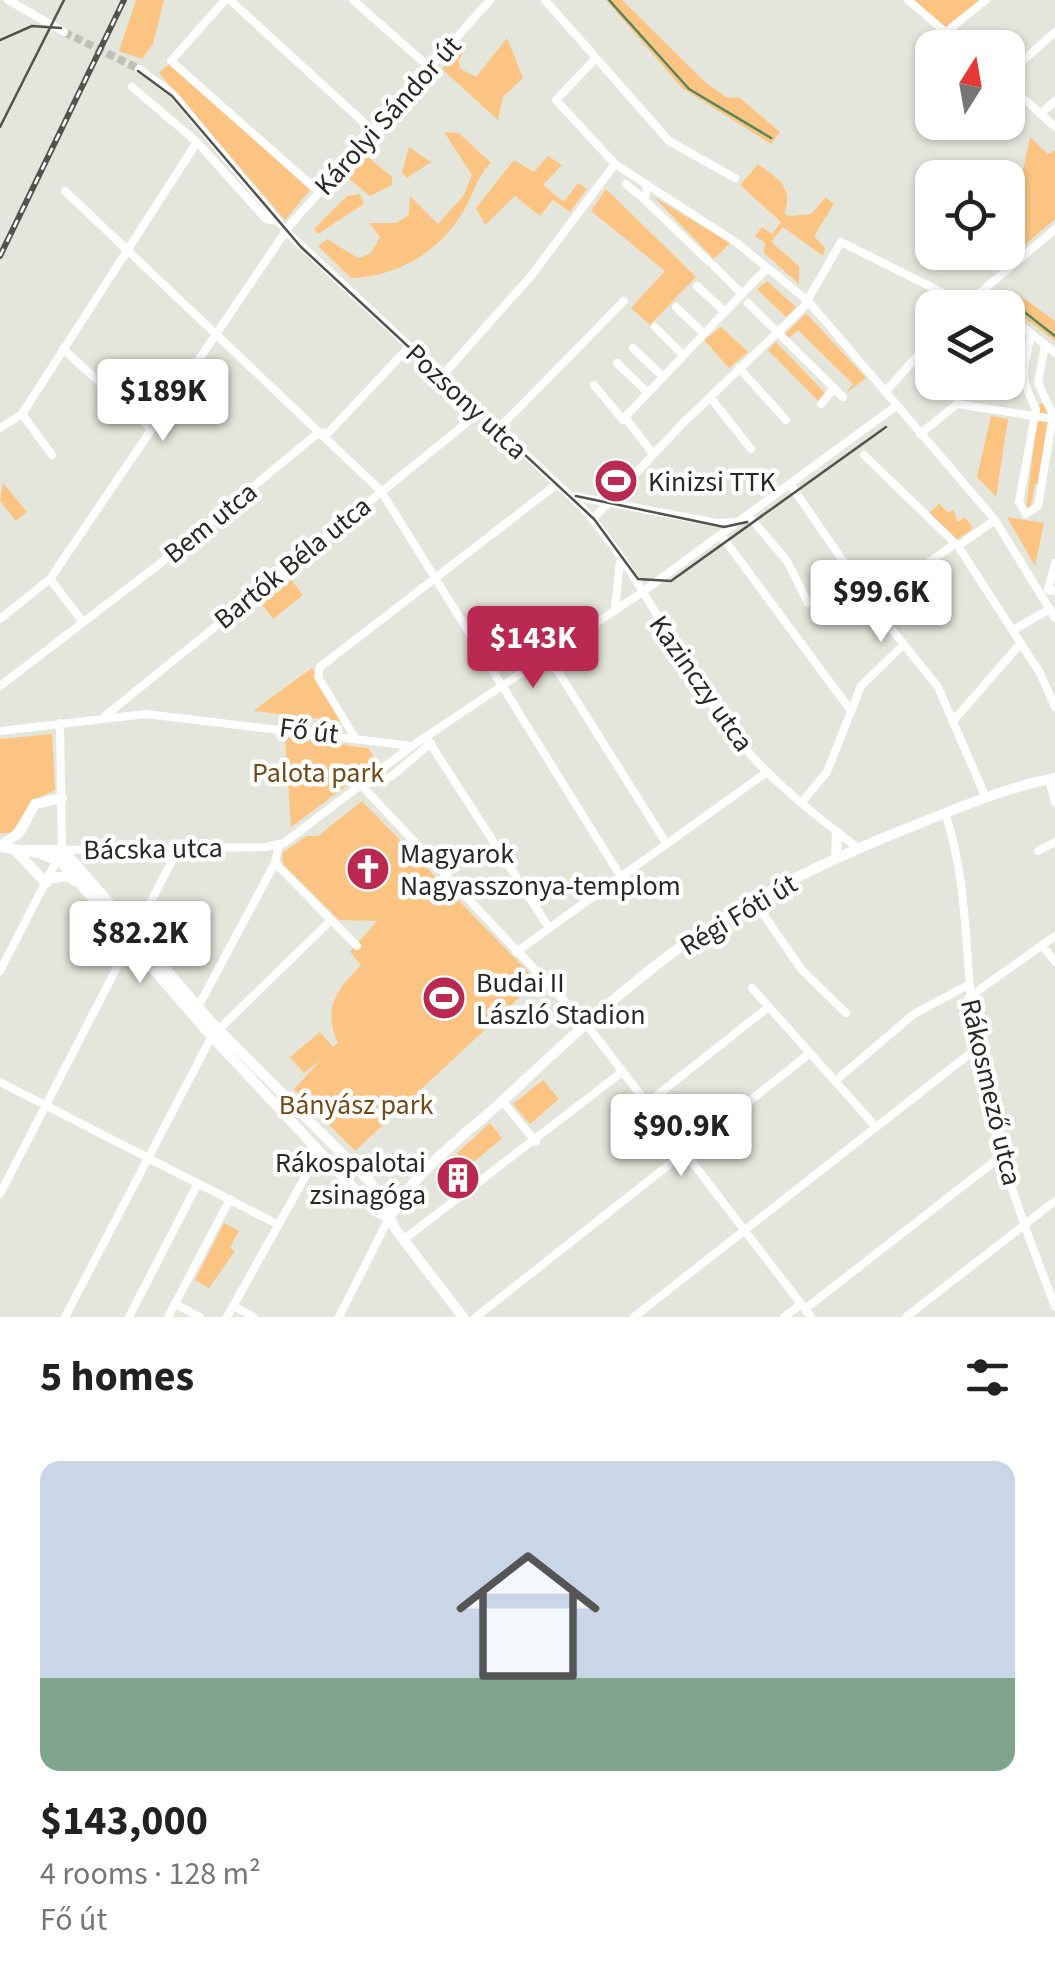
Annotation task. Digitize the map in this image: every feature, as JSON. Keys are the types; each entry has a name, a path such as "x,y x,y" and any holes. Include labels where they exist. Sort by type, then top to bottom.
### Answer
{"main road":[{"name":"Régi Fóti út","path":"389,1218 417,1180 587,1024 678,949 754,900 836,858 945,813 1052,778"},
{"path":"62,798 35,804 19,833 3,847 26,858 46,881 68,876 80,885 198,1007 215,1033 347,1158 384,1202 403,1240 463,1317"},
{"path":"836,858 838,832"},
{"name":"Bácska utca","path":"3,847 60,855"},
{"path":"60,855 80,885"},
{"path":"60,855 319,1152 375,1212 389,1218"},
{"path":"332,1165 347,1158"}],"street":[{"path":"318,192 171,61 228,0 374,130"},
{"path":"353,0 430,67"},
{"path":"546,0 669,142 734,178"},
{"path":"908,0 944,30"},
{"path":"948,30 986,0"},
{"path":"0,9 10,1 64,32"},
{"name":"Károlyi Sándor út","path":"4,616 50,579 286,230 484,2"},
{"path":"1025,59 1055,32"},
{"path":"595,59 556,100 615,164 767,268 808,302 996,520 1048,592 1053,613 1013,630"},
{"name":"Pozsony utca","path":"140,68 169,90 286,230 593,520 641,593"},
{"name":"Pozsony utca","path":"132,87 196,142 266,219 278,221"},
{"path":"1025,100 1055,128"},
{"path":"1040,114 1055,102"},
{"path":"0,428 22,414 196,142"},
{"path":"442,376 531,276 615,164"},
{"path":"626,184 844,398"},
{"path":"645,200 647,184"},
{"path":"65,191 323,432 381,492 621,876"},
{"path":"982,290 1055,230"},
{"path":"593,520 710,396 808,302 841,242 932,290"},
{"path":"626,423 627,412 725,312 745,298 767,268"},
{"path":"698,286 725,312"},
{"path":"498,428 624,301"},
{"path":"676,307 704,334"},
{"path":"655,327 684,355"},
{"path":"1025,329 1055,353"},
{"path":"1031,334 1022,386 1036,408 1019,502 1026,514 1032,514 1038,506 1053,419 1038,383 1046,345"},
{"name":"Bem utca","path":"0,686 323,432 409,347"},
{"path":"633,348 662,376"},
{"path":"63,349 151,429"},
{"path":"884,392 915,358"},
{"path":"618,364 647,392"},
{"path":"740,368 786,420"},
{"path":"594,385 653,454"},
{"path":"821,404 834,388"},
{"path":"710,396 751,449"},
{"path":"920,434 958,404 1053,419"},
{"path":"362,785 392,776 428,740 641,593 896,406"},
{"name":"Bartók Béla utca","path":"106,716 480,412"},
{"path":"22,414 52,455"},
{"path":"877,421 907,420"},
{"path":"864,455 956,546 1021,643 1055,707"},
{"path":"354,736 318,677 320,667 557,484"},
{"path":"790,484 938,688 986,798"},
{"path":"566,492 720,524 744,518"},
{"path":"744,518 786,561 808,603"},
{"path":"873,603 996,520"},
{"path":"721,535 849,708"},
{"path":"614,610 621,584 620,558"},
{"path":"1048,592 1055,563"},
{"path":"50,579 83,622"},
{"name":"Kazinczy utca","path":"641,593 730,731 767,772 858,848"},
{"path":"0,604 4,616"},
{"path":"954,720 1021,643"},
{"path":"802,802 826,772 849,708 869,677 904,644"},
{"path":"549,657 666,843"},
{"name":"Fő út","path":"0,731 146,714 354,736 412,746"},
{"path":"0,972 60,855 60,723"},
{"path":"198,1007 275,863 279,844 412,746 428,740"},
{"path":"428,740 549,928"},
{"path":"516,952 767,772"},
{"path":"1052,778 1055,802"},
{"path":"362,785 587,1024 806,1310"},
{"name":"Rákosmező utca","path":"945,813 960,871 976,1048 1023,1225 1055,1306"},
{"path":"1038,851 1055,842"},
{"name":"Bácska utca","path":"60,855 279,844"},
{"path":"0,1194 180,848"},
{"path":"275,863 357,946"},
{"path":"754,900 802,970 846,1013"},
{"path":"65,1317 215,1033 330,921"},
{"path":"969,997 1055,936"},
{"path":"1042,945 1055,962"},
{"path":"835,1081 906,1020 968,984"},
{"path":"752,988 876,1128"},
{"path":"646,1104 767,1008"},
{"path":"634,1317 976,1048"},
{"path":"476,1317 810,1054"},
{"path":"403,1240 536,1142 622,1072"},
{"path":"0,1082 277,1224"},
{"path":"502,1101 536,1142"},
{"path":"228,1317 319,1152"},
{"path":"784,1317 806,1310 1004,1154"},
{"path":"130,1317 198,1182"},
{"path":"168,1317 230,1199"},
{"path":"906,1317 1055,1200"},
{"path":"339,1317 389,1218"},
{"path":"175,1304 200,1317"},
{"path":"233,1306 254,1317"}],"green space":[{"path":"136,0 164,0 153,44 142,59 119,51"},
{"path":"606,0 622,0 705,82 726,97 740,98 780,132 771,144 682,88"},
{"path":"908,0 986,0 948,30"},
{"path":"507,38 523,78 503,97 498,120 442,69 464,44 468,46 458,61 461,69 476,77"},
{"path":"170,63 310,190 285,220 159,73"},
{"path":"444,132 459,133 491,163 463,212 442,239 415,260 385,273 351,278 318,246 327,239 358,258 370,254 380,237 369,223 396,223 409,215 410,196 438,224 464,195 472,175"},
{"path":"1030,137 1048,154 1055,150 1055,219 1025,245 1025,161"},
{"path":"409,147 431,162 407,178 402,173"},
{"path":"366,155 392,177 392,185 370,196 348,178"},
{"path":"548,156 562,165 543,185 564,202 578,183 587,189 570,212 553,200 540,216 515,196 485,225 476,208 514,160 534,172"},
{"path":"758,164 786,190 784,213 789,216 811,214 826,197 834,204 814,236 825,248 823,256 783,227 771,242 799,266 799,284 764,253 765,243 755,236 762,227 772,234 781,222 740,185"},
{"path":"606,189 696,277 650,325 631,308 665,271 591,211"},
{"path":"360,194 364,204 318,234 314,229 347,196"},
{"path":"654,197 730,243 714,259"},
{"path":"767,281 796,307 786,317 757,289"},
{"path":"1025,299 1055,321 1055,341 1025,318"},
{"path":"806,313 866,378 845,394 853,384 798,330 789,338 785,334"},
{"path":"721,327 748,352 729,368 704,340"},
{"path":"776,342 828,396 821,404 768,350"},
{"path":"1039,404 1045,404 1049,413 1039,484 1035,484 1030,509 1026,509"},
{"path":"991,416 1008,419 996,497 977,477"},
{"path":"3,483 27,512 16,521 0,501"},
{"path":"939,504 949,513 953,509 958,522 965,517 973,528 955,541 928,514"},
{"path":"1007,517 1044,523 1035,566"},
{"path":"289,577 303,595 273,619 259,601"},
{"path":"312,668 345,722 253,711"},
{"path":"52,734 55,790 32,801 11,833 0,833 0,739"},
{"name":"Palota park","path":"285,737 368,748 377,763 291,827"},
{"name":"Bányász park","path":"362,801 537,981 355,1151 294,1089 321,1060 304,1073 290,1057 320,1032 333,1047 338,1043 331,1019 334,1000 361,965 350,952 377,921 339,920 283,864 282,853 307,836 318,836"},
{"path":"543,1080 559,1099 530,1124 513,1104"},
{"path":"490,1123 502,1138 469,1166 457,1153"},
{"path":"224,1223 239,1231 230,1248 235,1251 209,1288 195,1280"}],"waterway":[{"path":"609,0 689,89 771,138"},
{"path":"1025,312 1055,336"}],"tunnel":[{"path":"64,32 139,69"}],"tram line":[{"path":"0,127 64,0"},
{"path":"0,40 32,26 61,28"},
{"path":"138,71 172,96 301,247 594,519 638,579 671,581 886,427"},
{"path":"576,496 724,527 747,522"}],"railway":[{"path":"0,256 124,0"}],"place":[{"name":"Kinizsi TTK","path":"616,481"},
{"name":"Magyarok Nagyasszonya-templom","path":"368,869"},
{"name":"Budai II László Stadion","path":"444,998"},
{"name":"Rákospalotai zsinagóga","path":"458,1178"}]}
